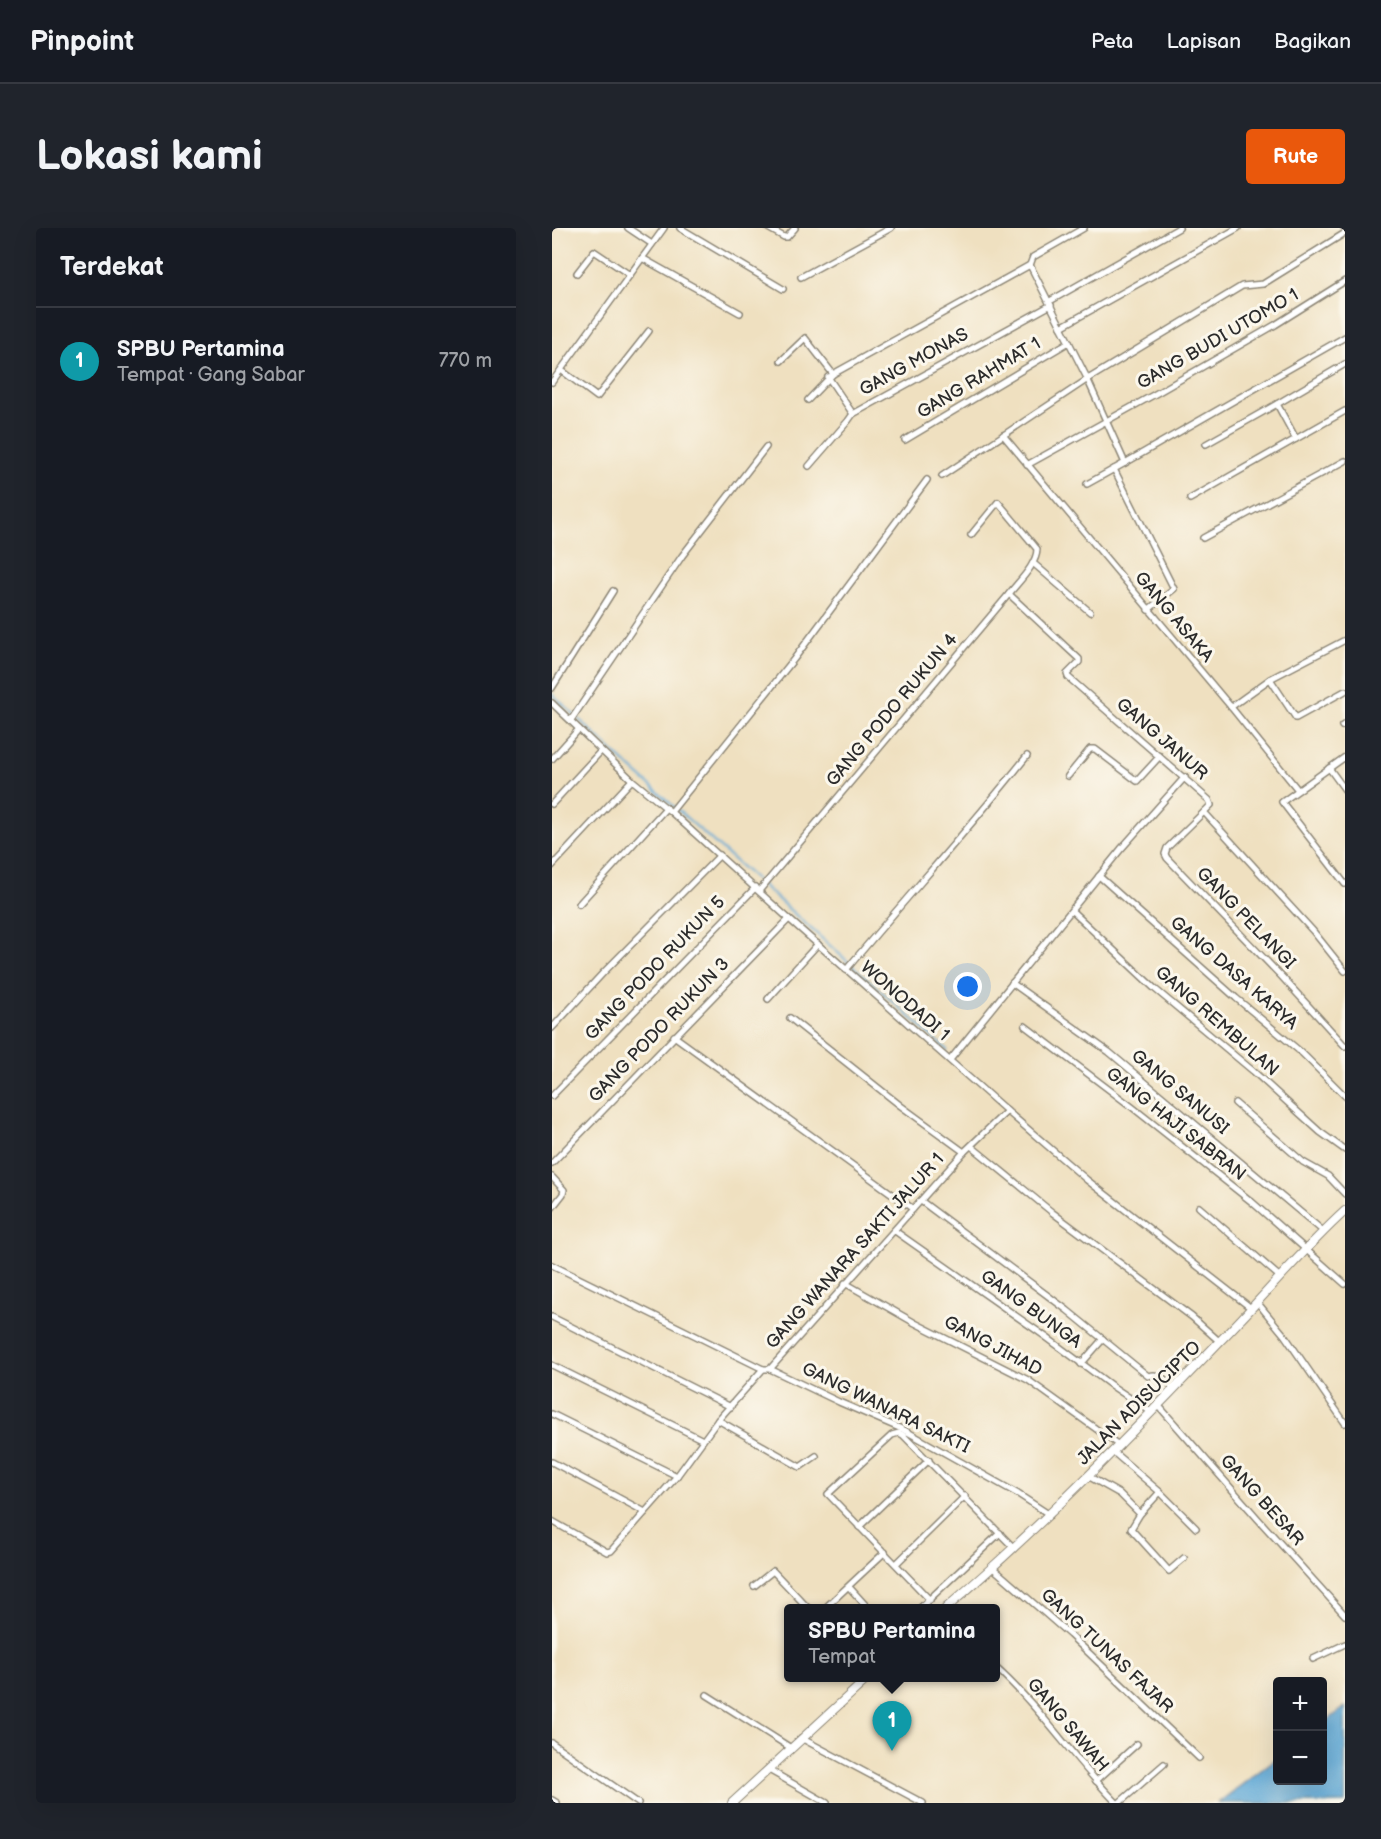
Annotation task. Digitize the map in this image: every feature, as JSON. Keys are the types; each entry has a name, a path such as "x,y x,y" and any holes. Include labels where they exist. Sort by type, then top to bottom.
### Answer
{"main road":[{"name":"JALAN ADISUCIPTO","path":"951,1604 1050,1515 1112,1451 1120,1446 1323,1231 1345,1211"},
{"path":"732,1803 863,1682"}],"street":[{"path":"628,228 652,244"},
{"path":"552,382 664,228"},
{"path":"680,228 783,289"},
{"path":"768,228 787,237 795,228"},
{"path":"801,277 891,228"},
{"path":"807,400 831,375 1030,265 1033,257 1084,228"},
{"name":"GANG MONAS","path":"809,466 853,414 1179,228"},
{"path":"1061,327 1238,228"},
{"path":"942,476 1088,379 1242,286 1263,284 1345,233"},
{"path":"577,273 594,251 630,276"},
{"path":"642,258 740,313"},
{"path":"1030,265 1088,379 1125,463"},
{"name":"GANG BUDI UTOMO 1","path":"1027,465 1275,325 1345,281"},
{"path":"561,370 597,397 649,331"},
{"path":"1087,484 1345,337"},
{"path":"781,361 805,338 831,375 853,414"},
{"name":"GANG RAHMAT 1","path":"905,440 1069,342"},
{"path":"1206,444 1345,364"},
{"path":"1277,404 1296,439"},
{"path":"1190,499 1345,411"},
{"name":"GANG ASAKA","path":"1003,435 1298,790"},
{"path":"571,720 682,556 766,447"},
{"path":"1203,538 1345,461"},
{"path":"1114,469 1174,589 1148,610"},
{"path":"579,904 684,796 794,659 927,480"},
{"path":"971,535 998,502 1036,549 1033,563 1090,612"},
{"name":"GANG PODO RUKUN 4","path":"758,890 773,875 1033,563"},
{"path":"552,688 613,591"},
{"name":"GANG JANUR","path":"1009,594 1078,659 1079,662 1066,674 1068,677 1211,802 1204,812 1313,931 1345,971"},
{"path":"1231,707 1270,679 1345,640"},
{"path":"1270,679 1296,718 1345,691"},
{"name":"WONODADI 1","path":"552,702 632,780 670,810 846,970 1007,1111 1087,1180 1251,1308"},
{"path":"552,759 579,729"},
{"path":"1068,776 1090,749 1095,749 1137,781 1160,756"},
{"path":"552,804 601,751"},
{"path":"846,970 982,813 1027,756"},
{"path":"1345,757 1283,801 1283,806 1345,884"},
{"path":"1329,768 1345,790"},
{"path":"950,1060 1100,876 1185,777"},
{"path":"552,866 632,780"},
{"name":"GANG PELANGI","path":"1204,812 1167,848 1165,854 1167,858 1306,1002 1345,1046"},
{"path":"552,1028 720,855"},
{"name":"GANG DASA KARYA","path":"1100,876 1236,998 1302,1053 1345,1096"},
{"name":"GANG PODO RUKUN 5","path":"552,1096 758,890"},
{"name":"GANG REMBULAN","path":"1072,911 1155,989 1320,1132 1345,1150"},
{"name":"GANG PODO RUKUN 3","path":"552,1163 789,919"},
{"path":"768,999 818,944"},
{"name":"GANG SANUSI","path":"1012,983 1109,1052 1323,1231"},
{"path":"790,1018 901,1106 964,1152"},
{"name":"GANG HAJI SABRAN","path":"1025,1026 1252,1202 1345,1284"},
{"path":"674,1036 913,1209"},
{"path":"1235,1103 1311,1168 1328,1176 1345,1194"},
{"name":"GANG WANARA SAKTI JALUR 1","path":"552,1265 762,1369 770,1369 964,1152 1007,1111"},
{"path":"971,1146 1053,1213 1192,1317 1220,1342"},
{"path":"552,1177 564,1190 564,1194 552,1208"},
{"path":"921,1201 1067,1310 1148,1376 1160,1375 1174,1388"},
{"path":"1199,1207 1280,1277"},
{"name":"GANG BUNGA","path":"895,1231 1151,1412"},
{"name":"GANG JIHAD","path":"845,1283 915,1323 1028,1380 1120,1446"},
{"path":"1257,1302 1285,1336 1345,1424"},
{"path":"552,1317 731,1407"},
{"path":"1081,1364 1103,1339"},
{"path":"552,1365 703,1440"},
{"path":"552,1521 609,1552 677,1476 718,1420 762,1369"},
{"name":"GANG WANARA SAKTI","path":"770,1369 904,1430 1018,1494 1050,1515"},
{"name":"GANG BESAR","path":"1158,1405 1345,1615"},
{"path":"552,1414 677,1476"},
{"path":"718,1420 800,1467 816,1456"},
{"path":"930,1600 828,1492 895,1434 901,1433 1014,1548"},
{"path":"1112,1451 1160,1492 1196,1528"},
{"path":"860,1527 929,1460"},
{"path":"552,1462 645,1512"},
{"path":"1088,1476 1120,1494 1140,1514"},
{"path":"1160,1492 1140,1514 1131,1529 1169,1571 1184,1558"},
{"path":"896,1564 965,1496"},
{"path":"925,1604 1000,1533"},
{"path":"830,1604 885,1552"},
{"name":"GANG TUNAS FAJAR","path":"993,1568 1070,1635 1199,1758"},
{"path":"754,1586 773,1571 804,1604"},
{"path":"849,1587 864,1604"},
{"path":"1313,1659 1345,1644"},
{"name":"GANG SAWAH","path":"1000,1671 1032,1704 1095,1781 1118,1803"},
{"path":"706,1695 791,1748"},
{"path":"801,1738 922,1803"},
{"path":"552,1743 638,1803"},
{"path":"1095,1781 1137,1744"},
{"path":"1118,1803 1164,1764"},
{"path":"769,1770 827,1803"},
{"path":"552,1800 557,1803"}],"water":[{"path":"1345,1707 1345,1803 1218,1803 1273,1761 1273,1785 1327,1785 1327,1721"}],"waterway":[{"path":"552,694 624,762 947,1050"}],"place":[{"name":"SPBU Pertamina","path":"892,1751"}]}
